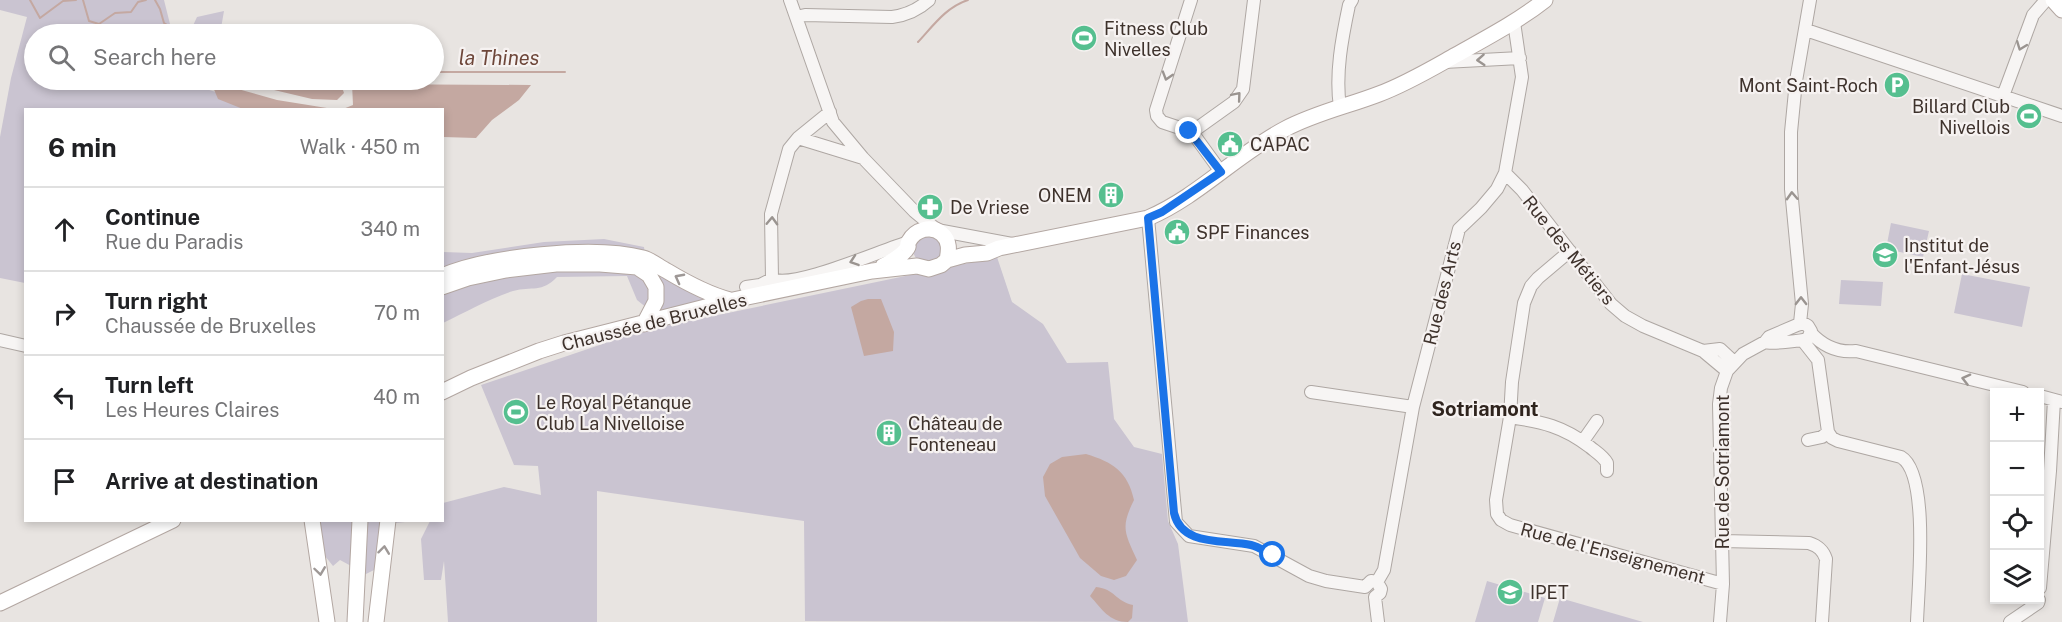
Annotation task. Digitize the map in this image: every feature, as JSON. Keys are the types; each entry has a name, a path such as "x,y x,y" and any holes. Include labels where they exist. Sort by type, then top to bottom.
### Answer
{"main road":[{"path":"946,260 1148,218 1162,212 1270,136 1303,120 1389,90 1500,31 1545,0"},
{"path":"2053,0 2062,10"},
{"path":"873,271 898,258 911,240 924,229 942,236 999,248"},
{"path":"873,271 917,266 929,269 941,265 946,260 949,250 942,236"},
{"path":"911,240 910,259 917,266"},
{"path":"444,275 459,269 548,254 608,253 644,258 714,296 732,300"},
{"path":"444,286 468,278 536,266 600,264 637,267 649,275 656,287 656,301 644,324"},
{"name":"Chaussée de Bruxelles","path":"444,391 539,351 732,300 751,292 873,271"},
{"path":"0,603 169,522"},
{"path":"312,522 327,622"},
{"path":"346,622 350,522"},
{"path":"356,622 360,522"},
{"path":"376,622 388,522"}],"street":[{"path":"790,0 833,122 863,158 914,211 942,236 1017,245"},
{"path":"796,17 805,15 892,18 913,11 928,0"},
{"path":"1191,0 1156,116 1162,122 1192,132 1221,172"},
{"path":"1192,132 1234,102 1243,90 1254,0"},
{"path":"1340,107 1341,42 1352,0"},
{"path":"1810,0 1793,108 1791,189 1802,304 1794,336 1840,351 1856,351 2003,388"},
{"path":"2003,96 2033,15 2046,0"},
{"name":"Rue des Arts","path":"1378,622 1375,597 1381,589 1371,584 1384,570 1413,407 1459,229 1497,189 1505,173 1522,77 1514,22"},
{"path":"1806,30 2062,116"},
{"path":"1500,31 1519,55"},
{"path":"1442,63 1519,55"},
{"path":"772,279 771,214 789,149 798,138 830,112"},
{"path":"798,138 863,158"},
{"name":"Rue des Métiers","path":"1505,173 1522,190 1601,292 1625,316 1658,333 1703,351 1730,367"},
{"path":"772,279 778,282 801,279 911,240 914,211"},
{"path":"1148,218 1176,522 1189,536 1254,546 1309,576 1326,581 1371,584"},
{"name":"Rue de l'Enseignement","path":"1570,251 1538,278 1527,293 1524,303 1496,500 1497,514 1501,520 1510,525 1723,584"},
{"path":"751,292 772,279"},
{"path":"1730,367 1743,354 1765,342 1769,337 1797,325"},
{"path":"1765,342 1771,344 1804,338"},
{"path":"1804,338 1818,360 1828,432 1832,438 1902,457 1908,461 1912,469 1920,508 1917,622"},
{"path":"0,340 24,346"},
{"path":"1818,360 1824,352 1821,343"},
{"name":"Rue de Sotriamont","path":"1720,622 1723,584 1719,404 1721,388 1730,367"},
{"path":"1311,392 1413,407"},
{"path":"2043,550 2058,401"},
{"path":"1509,417 1557,426 1583,441 1603,457 1607,463 1607,471"},
{"path":"1583,441 1597,421"},
{"path":"1808,440 1822,437 1828,432"},
{"path":"1722,541 1809,543 1823,551 1826,559 1822,622"},
{"path":"2010,622 2037,604"}],"shaded area":[{"path":"0,0 164,0 170,24 25,24 27,17 0,10"},
{"path":"224,11 222,24 194,24 197,17"},
{"path":"24,28 24,90 209,90 260,108 24,108 24,283 0,278 0,137 11,78"},
{"path":"444,85 531,85 519,100 492,120 476,138 444,137 444,108 346,108 353,105 352,90 444,90"},
{"path":"214,90 241,90 277,100 327,108 240,108 218,99"},
{"path":"274,90 343,90 344,93 337,100 312,99"},
{"path":"1891,223 1929,231 1923,257 1886,249"},
{"path":"928,234 938,239 943,249 938,259 928,264 918,259 913,249 918,239"},
{"path":"604,239 644,247 650,292 647,308 637,300 627,276 557,277 541,287 504,294 444,323 444,252 472,253 544,242"},
{"path":"997,257 1012,302 1043,324 1067,363 1108,362 1114,419 1134,447 1162,454 1168,521 1178,544 1188,622 805,621 804,521 597,491 597,622 448,622 444,561 441,580 424,580 421,539 430,522 444,522 444,503 504,487 541,495 538,466 514,465 481,385 641,331"},
{"path":"651,266 710,299 655,314"},
{"path":"1962,274 2030,287 2022,327 1954,313"},
{"path":"1841,280 1883,282 1881,306 1839,304"},
{"path":"868,299 881,299 894,332 893,351 864,356 851,307"},
{"path":"1086,454 1118,470 1128,482 1134,500 1127,517 1126,530 1137,560 1126,576 1114,580 1101,576 1080,558 1045,496 1043,477 1050,464 1062,457"},
{"path":"316,522 405,522 385,524 374,570 366,574 340,560 333,566 325,556"},
{"path":"1487,581 1545,598 1538,622 1475,622"},
{"path":"1096,587 1107,590 1122,601 1133,605 1132,618 1128,622 1121,621 1106,614 1090,596"},
{"path":"1560,598 1643,622 1553,622"}],"waterway":[{"name":"la Thines","path":"30,0 40,18 63,1 76,0"},
{"name":"la Thines","path":"83,0 89,21 99,24 115,13 131,12 138,2 146,0"},
{"name":"la Thines","path":"155,0 166,24"},
{"name":"la Thines","path":"918,42 946,12 968,0"},
{"name":"la Thines","path":"444,72 565,72"}],"place":[{"name":"Fitness Club Nivelles","path":"1084,38"},
{"name":"Mont Saint-Roch","path":"1897,85"},
{"name":"Billard Club Nivellois","path":"2029,116"},
{"name":"CAPAC","path":"1230,144"},
{"name":"ONEM","path":"1111,195"},
{"name":"De Vriese","path":"930,207"},
{"name":"SPF Finances","path":"1177,232"},
{"name":"Institut de l'Enfant-Jésus","path":"1885,255"},
{"name":"Le Royal Pétanque Club La Nivelloise","path":"516,412"},
{"name":"Château de Fonteneau","path":"889,433"},
{"name":"IPET","path":"1510,592"}],"district":[{"name":"Sotriamont","path":"1485,409"}],"route":[{"path":"1189,131 1221,172 1162,212 1148,218 1174,513 1176,522 1189,536 1254,546 1273,555"}]}
